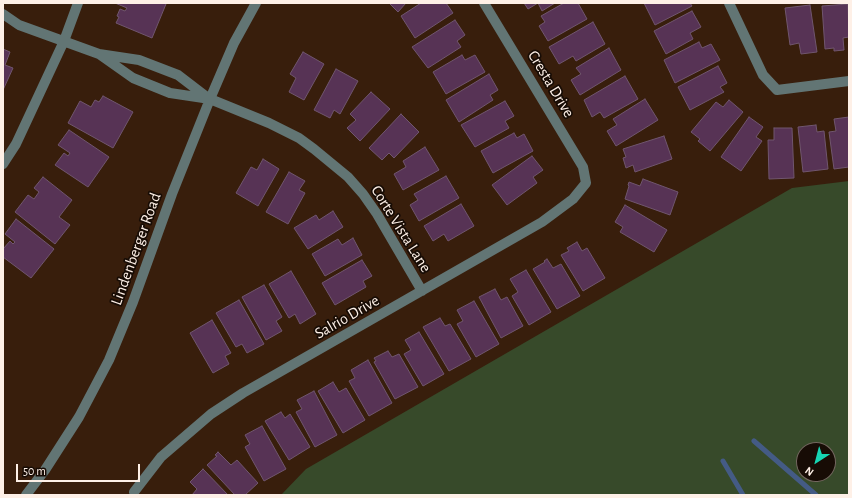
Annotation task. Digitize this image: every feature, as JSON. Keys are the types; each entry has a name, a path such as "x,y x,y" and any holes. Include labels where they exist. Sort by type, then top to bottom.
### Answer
{"street":[{"path":"3,164 16,144 64,41 78,3"},
{"name":"Lindenberger Road","path":"26,495 45,470 79,417 109,360 133,302 172,194 210,99 234,43 256,3"},
{"name":"Cresta Drive","path":"484,3 583,167 586,183"},
{"path":"729,3 763,75 777,90 849,81"},
{"path":"3,14 19,25 100,54 139,60 178,75 210,99"},
{"path":"100,54 133,78 170,93 210,99"},
{"name":"Corte Vista Lane","path":"210,99 269,123 299,138 342,172 363,194 378,214 422,291"},
{"name":"Salrio Drive","path":"134,492 161,457 181,438 211,414 243,393 542,222 573,198 586,183"}],"green space":[{"path":"849,181 849,495 281,495 306,469 792,188"}],"building":[{"path":"115,3 166,4 152,38 116,23 119,17 117,16 120,9 125,11 127,8"},
{"path":"389,3 406,3 398,12"},
{"path":"421,3 446,3 453,13 415,38 401,16"},
{"path":"524,3 538,3 528,9"},
{"path":"538,3 555,3 542,11"},
{"path":"564,3 578,3 587,19 548,41 539,26 545,22 541,16"},
{"path":"644,3 690,3 692,6 655,25"},
{"path":"848,4 849,37 843,38 844,50 834,51 834,48 825,49 822,6"},
{"path":"810,5 817,52 801,54 799,43 790,45 785,8"},
{"path":"692,11 701,27 690,33 693,39 666,54 654,31"},
{"path":"455,20 465,35 457,41 461,47 428,68 412,47"},
{"path":"593,22 605,44 576,61 573,56 559,64 549,47"},
{"path":"699,42 702,48 711,44 720,60 675,83 664,60"},
{"path":"609,48 621,70 580,95 571,80 581,74 576,68"},
{"path":"3,49 10,52 5,65 13,68 3,90"},
{"path":"303,52 324,64 304,100 289,92 296,78 290,74"},
{"path":"462,55 465,60 475,55 485,72 446,94 433,72"},
{"path":"718,66 727,83 720,87 724,92 690,110 678,87"},
{"path":"336,69 358,81 340,114 334,110 330,118 314,110"},
{"path":"489,74 498,90 490,95 493,100 459,122 446,100"},
{"path":"625,76 638,99 604,118 600,112 592,117 584,100"},
{"path":"371,92 390,109 360,141 347,128 356,120 350,114"},
{"path":"103,96 133,112 113,148 68,123 80,101 91,107 95,100 99,102"},
{"path":"645,99 658,120 616,146 607,131 617,125 613,119"},
{"path":"729,100 743,112 710,151 698,141 700,139 691,132 716,102 723,107"},
{"path":"505,101 514,116 505,121 509,128 475,147 461,125"},
{"path":"401,114 419,132 394,158 389,153 382,160 369,148"},
{"path":"749,117 763,127 756,137 762,141 741,171 721,157"},
{"path":"849,117 849,167 834,169 829,132 836,131 834,119"},
{"path":"816,125 817,132 824,131 828,169 803,172 798,127"},
{"path":"774,128 792,128 794,178 769,179 768,140 774,140"},
{"path":"69,130 109,157 88,187 55,165 64,153 68,156 70,153 58,145"},
{"path":"514,133 517,138 524,134 533,151 493,173 481,151"},
{"path":"664,136 672,159 635,172 633,165 626,168 623,158 626,157 623,149"},
{"path":"425,147 439,170 403,190 394,174 406,167 403,161"},
{"path":"532,156 543,170 533,177 537,183 507,205 492,185"},
{"path":"263,159 279,169 258,206 236,193 251,167 257,170"},
{"path":"289,172 305,181 299,190 305,193 288,224 266,212"},
{"path":"446,176 459,198 419,221 410,205 418,200 414,194"},
{"path":"43,177 72,200 59,217 70,225 55,244 15,212 28,195 34,199 39,192 34,188"},
{"path":"643,179 678,192 670,215 625,199 629,182 640,186"},
{"path":"461,204 474,226 448,241 444,234 433,241 424,226"},
{"path":"625,205 667,230 654,252 620,232 623,227 615,222"},
{"path":"333,211 343,227 308,249 294,228 316,215 319,220"},
{"path":"16,219 54,249 31,278 3,257 3,249 10,241 13,244 15,242 5,234"},
{"path":"353,238 362,255 325,276 312,254 338,239 342,245"},
{"path":"577,242 582,251 587,248 605,278 583,291 561,255 569,251 567,248"},
{"path":"547,259 553,268 561,264 580,296 557,309 533,269 545,262 544,261"},
{"path":"362,260 372,276 363,281 366,287 335,305 322,283"},
{"path":"526,270 551,312 529,325 512,296 518,292 510,279"},
{"path":"291,271 316,314 300,324 295,314 289,318 269,284"},
{"path":"264,285 282,317 276,321 282,331 266,340 242,297"},
{"path":"495,289 501,300 507,297 523,326 501,338 479,297"},
{"path":"239,300 264,344 247,353 242,344 236,347 216,313"},
{"path":"474,301 499,344 476,357 457,324 463,321 457,310"},
{"path":"440,318 445,326 450,324 471,359 449,371 423,327"},
{"path":"212,320 231,353 225,356 229,364 213,373 190,333"},
{"path":"419,332 444,374 423,386 404,354 411,350 405,340"},
{"path":"388,351 392,357 399,354 418,387 395,399 374,362 376,361 374,358"},
{"path":"368,360 392,403 369,416 349,381 355,378 351,370"},
{"path":"333,382 339,392 346,388 365,420 343,433 318,391"},
{"path":"314,391 337,435 315,447 296,412 302,409 297,400"},
{"path":"281,412 285,418 290,414 310,447 289,460 265,421"},
{"path":"262,426 286,469 264,481 245,447 250,444 245,435"},
{"path":"218,452 231,465 237,460 258,483 245,495 235,495 207,465 217,456 215,455"},
{"path":"203,469 228,495 192,495 197,489 190,482"}],"waterway":[{"path":"754,441 816,495"},
{"path":"723,461 743,495"}]}
